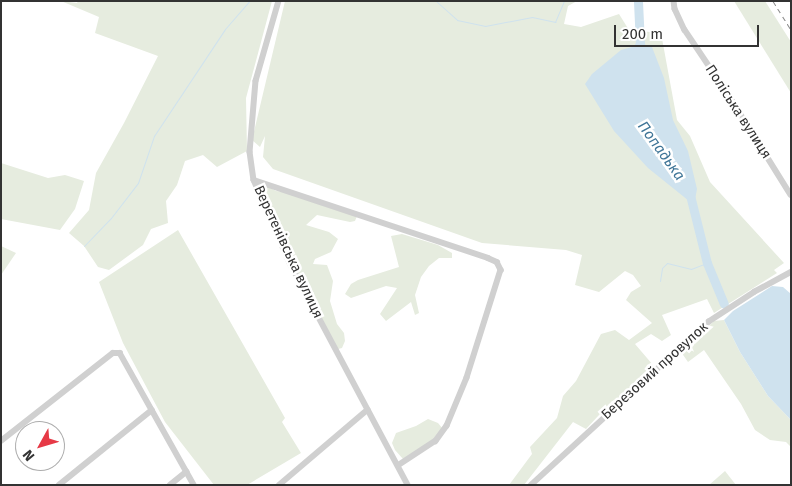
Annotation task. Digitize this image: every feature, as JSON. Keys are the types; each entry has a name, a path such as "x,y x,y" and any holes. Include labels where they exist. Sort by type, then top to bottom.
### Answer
{"street":[{"name":"Веретенівська вулиця","path":"279,1 256,81 250,152 254,180 290,263 406,484"},
{"name":"Поліська вулиця","path":"674,1 685,30 730,97 791,195"},
{"path":"254,180 497,262 501,270 470,370 447,426 436,440 398,466"},
{"name":"Березовий провулок","path":"530,485 708,322 754,292 791,272"},
{"path":"1,441 113,353 120,353 194,485"},
{"path":"63,483 152,410"},
{"path":"279,485 367,410"},
{"path":"170,485 186,472"}],"shaded area":[{"path":"61,1 77,3 78,1 272,1 246,98 247,151 217,167 203,155 185,161 177,185 166,201 168,223 151,229 143,245 109,270 98,267 84,246 69,233 89,210 96,173 158,56 95,33 99,17"},
{"path":"285,1 577,1 568,6 564,24 581,27 619,14 629,30 661,33 677,120 690,136 710,182 784,263 774,270 777,273 714,313 707,299 662,315 671,335 662,341 651,334 635,344 653,365 622,399 612,401 586,429 573,422 524,485 509,485 532,454 530,447 557,418 563,396 576,381 601,334 615,330 629,340 652,323 626,300 631,292 641,286 633,275 625,271 599,292 575,285 582,255 566,250 482,243 273,169 263,157 265,136 260,147 252,140"},
{"path":"734,1 765,1 791,42 791,93"},
{"path":"1,163 48,178 65,175 84,181 75,209 60,230 1,219"},
{"path":"257,181 276,191 291,193 357,216 355,221 350,222 317,215 306,225 329,232 338,239 331,252 315,259 313,264 327,265 333,281 330,301 337,324 344,333 345,341 342,348 338,349 285,249"},
{"path":"178,230 285,418 282,422 301,453 247,485 214,485 165,422 123,343 99,282"},
{"path":"402,234 438,245 452,253 452,258 439,258 429,266 421,277 415,295 419,313 415,315 411,302 386,321 380,314 397,288 386,286 351,298 345,294 351,284 358,280 399,267 391,236"},
{"path":"1,246 16,253 1,275"},
{"path":"724,320 740,352 768,396 791,420 791,447 786,442 770,440 755,430 741,404 704,350 688,362 681,352 714,321"},
{"path":"428,419 438,423 443,429 435,439 403,459 392,443 396,433 416,426"},
{"path":"725,471 736,485 709,485"}],"water":[{"path":"643,44 652,47 664,78 673,120 688,151 697,189 694,205 648,168 614,131 585,84 592,74 621,50"},
{"path":"772,286 783,287 791,294 791,420 768,396 740,352 724,320 733,311"}],"waterway":[{"path":"84,246 111,218 138,183 154,136 225,29 249,1"},
{"path":"436,1 457,20 485,26 532,17 555,22 564,1"},
{"name":"Попадька","path":"633,55 640,44 638,1"},
{"name":"Попадька","path":"690,195 707,263 724,304"},
{"path":"660,281 662,268 667,263 691,269 707,263"}],"railway":[{"path":"773,1 791,30"}]}
